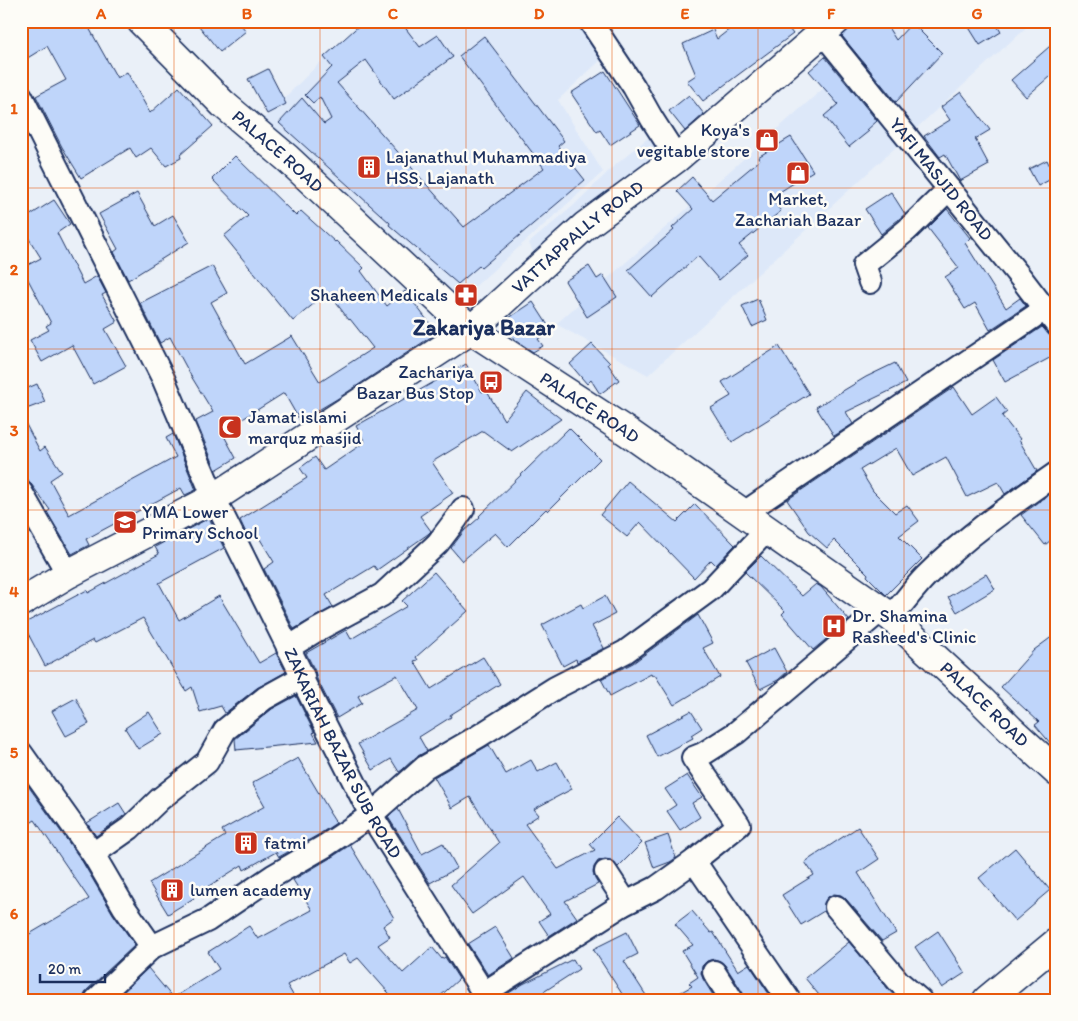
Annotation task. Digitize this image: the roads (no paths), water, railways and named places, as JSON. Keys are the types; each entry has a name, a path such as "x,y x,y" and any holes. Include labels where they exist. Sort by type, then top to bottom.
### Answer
{"main road":[{"name":"PALACE ROAD","path":"141,21 223,104 287,158 471,330 629,433 886,614 1057,772"},
{"name":"VATTAPPALLY ROAD","path":"21,602 68,574 214,498 471,330 585,226 677,158 829,27"},
{"path":"987,1000 1057,942"}],"street":[{"path":"590,21 634,87 677,158"},
{"name":"YAFI MASJID ROAD","path":"829,27 949,189 1051,317"},
{"name":"ZAKARIAH BAZAR SUB ROAD","path":"21,96 163,378 214,498 371,815 486,996"},
{"path":"870,282 864,265 906,230 949,189"},
{"path":"744,514 1051,317"},
{"path":"486,996 622,905 656,888 739,825 693,758 703,754 736,733 886,614 948,555 990,520 1057,473"},
{"path":"21,492 68,574"},
{"path":"288,648 382,594 438,543 463,509"},
{"path":"96,1000 152,947 208,920 273,876 325,846 371,815 425,767 479,736 555,688 625,652 711,589 767,530"},
{"path":"93,854 130,828 160,799 207,762 225,730 265,698 303,677"},
{"path":"21,753 93,854 124,907 152,947"},
{"path":"694,861 789,1000"},
{"path":"606,872 623,898 622,905"},
{"path":"836,908 899,982 920,1000"},
{"path":"714,972 732,1000"}],"place":[{"name":"Koya's vegitable store","path":"767,140"},
{"name":"Lajanathul Muhammadiya HSS, Lajanath","path":"369,167"},
{"name":"Market, Zachariah Bazar","path":"798,173"},
{"name":"Shaheen Medicals","path":"466,295"},
{"name":"Zachariya Bazar Bus Stop","path":"491,382"},
{"name":"Jamat islami marquz masjid","path":"230,427"},
{"name":"YMA Lower Primary School","path":"125,522"},
{"name":"Dr. Shamina Rasheed's Clinic","path":"834,626"},
{"name":"fatmi","path":"246,843"},
{"name":"lumen academy","path":"172,890"}],"district":[{"name":"Zakariya Bazar","path":"484,327"}]}
